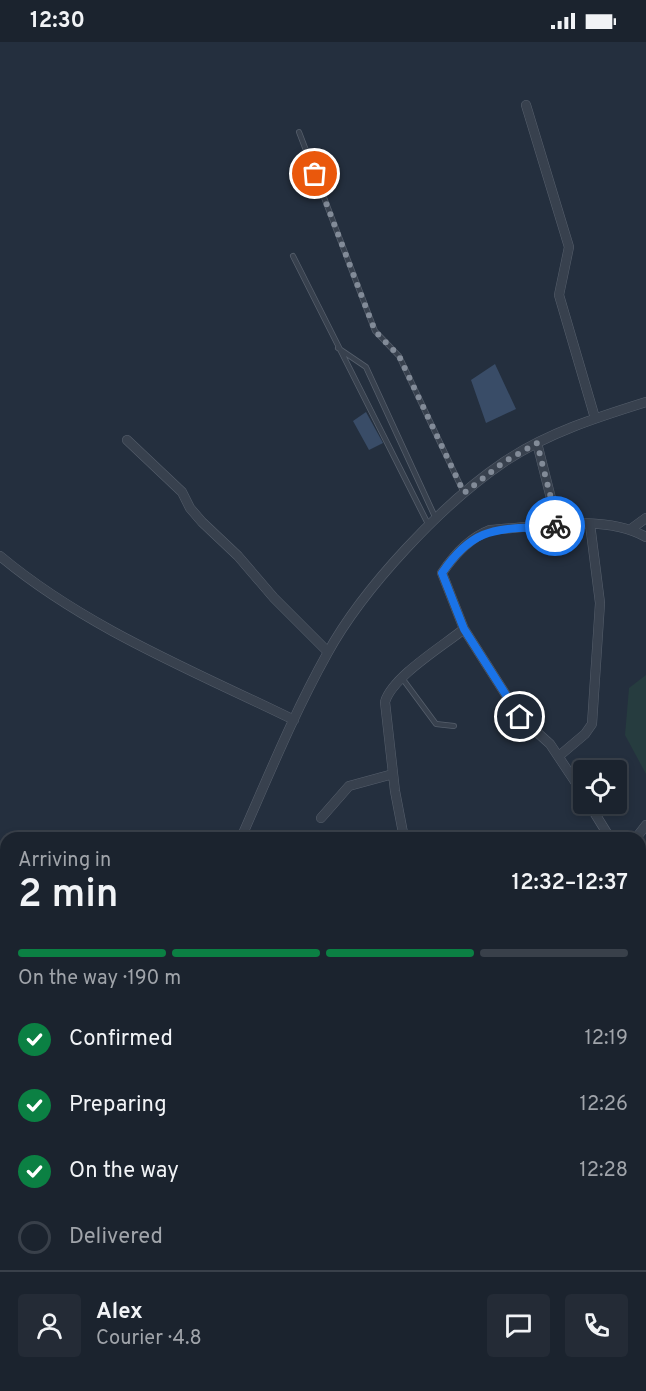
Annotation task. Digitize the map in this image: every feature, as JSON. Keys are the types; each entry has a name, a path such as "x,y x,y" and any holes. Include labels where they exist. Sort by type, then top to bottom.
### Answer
{"street":[{"path":"526,105 568,248 559,295 595,418"},
{"path":"244,832 294,720 328,652 388,570 464,493 504,462 537,443 595,418 646,402"},
{"path":"127,440 182,492 189,508 238,556 274,598 328,652"},
{"path":"537,443 558,526"},
{"path":"631,529 646,518"},
{"path":"559,756 585,734 592,724 600,603 590,524"},
{"path":"573,778 550,744 520,717 464,629 442,573 452,558 478,535 490,530 590,524 631,529 646,537"},
{"path":"0,556 29,580 99,624 294,720"},
{"path":"403,832 393,774 385,702 387,695 402,678 464,629"},
{"path":"321,818 349,786 393,774"},
{"path":"595,814 606,832"}],"lane":[{"path":"299,132 375,331 399,356 464,493"},
{"path":"293,256 338,348 433,523"},
{"path":"338,348 366,367 433,523"},
{"path":"402,678 436,724 454,726"}],"green space":[{"path":"646,675 646,774 625,735 629,688"}],"water":[{"path":"495,364 516,409 486,423 471,380"},
{"path":"366,412 383,443 369,450 353,421"}],"way so far":[{"path":"315,174 370,321 375,331 399,356 464,493 504,462 537,443 558,526 555,526"}],"route":[{"path":"520,717 464,629 442,573 452,558 478,535 490,530 555,526"}]}
